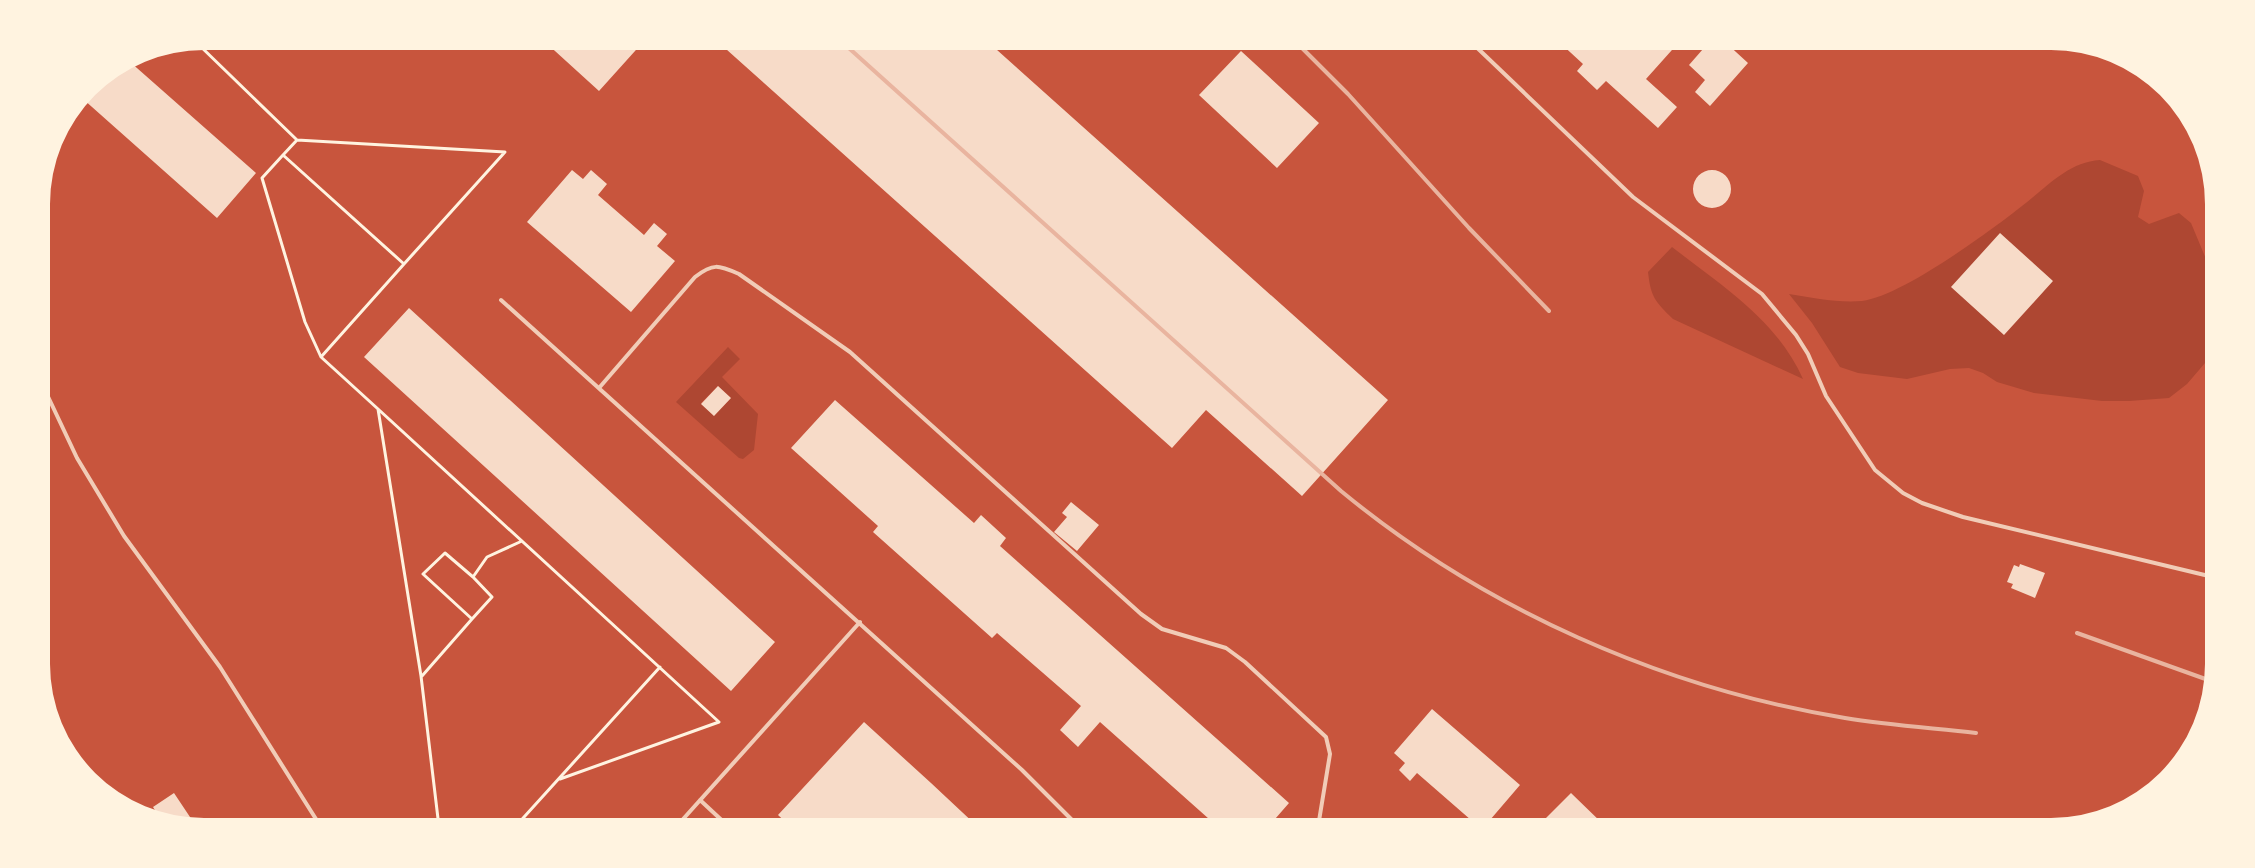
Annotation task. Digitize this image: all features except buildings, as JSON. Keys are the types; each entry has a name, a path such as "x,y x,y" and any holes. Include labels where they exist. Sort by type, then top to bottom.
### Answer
{"lane":[{"path":"1479,50 1633,197 1762,294 1800,341 1808,354 1826,396 1876,470 1903,493 1922,503 1964,517 2205,574"},
{"path":"599,388 695,277 708,268 720,266 738,274 850,352 1141,614 1162,629 1226,648 1245,662 1309,719 1326,736 1330,754 1319,818"},
{"path":"501,300 860,622 1028,776 1070,818"},
{"path":"50,401 77,458 112,517 224,674 316,818"},
{"path":"684,818 860,622"},
{"path":"700,800 719,818"}],"path":[{"path":"204,50 297,140 505,152 321,357"},
{"path":"297,140 262,178 305,322 321,357 719,722 560,779"},
{"path":"282,155 404,264"},
{"path":"378,409 421,676 438,818"},
{"path":"473,577 487,557 522,541"},
{"path":"421,676 492,597 473,577 445,553 423,574 472,619"},
{"path":"523,818 660,667"}],"shaded area":[{"path":"2100,160 2138,176 2144,191 2138,217 2149,224 2179,213 2191,223 2205,257 2205,363 2187,384 2169,398 2102,401 2034,393 1997,382 1983,373 1969,368 1950,369 1907,379 1858,373 1840,367 1812,323 1789,294 1844,301 1862,301 1879,297 1922,276 2007,217 2068,170 2088,162"},
{"path":"1672,247 1728,290 1763,321 1792,358 1803,379 1673,319 1667,313 1652,294 1648,272"},
{"path":"728,347 740,359 722,377 758,414 754,450 743,459 739,458 676,402","holes":["718,386 731,398 714,416 701,403"]}],"railway":[{"path":"851,50 1341,491 1396,533 1454,572 1515,607 1578,637 1643,664 1709,686 1777,704 1845,718 1976,733"},
{"path":"1304,50 1348,94 1469,228 1549,311"},
{"path":"2077,633 2204,679"}]}
